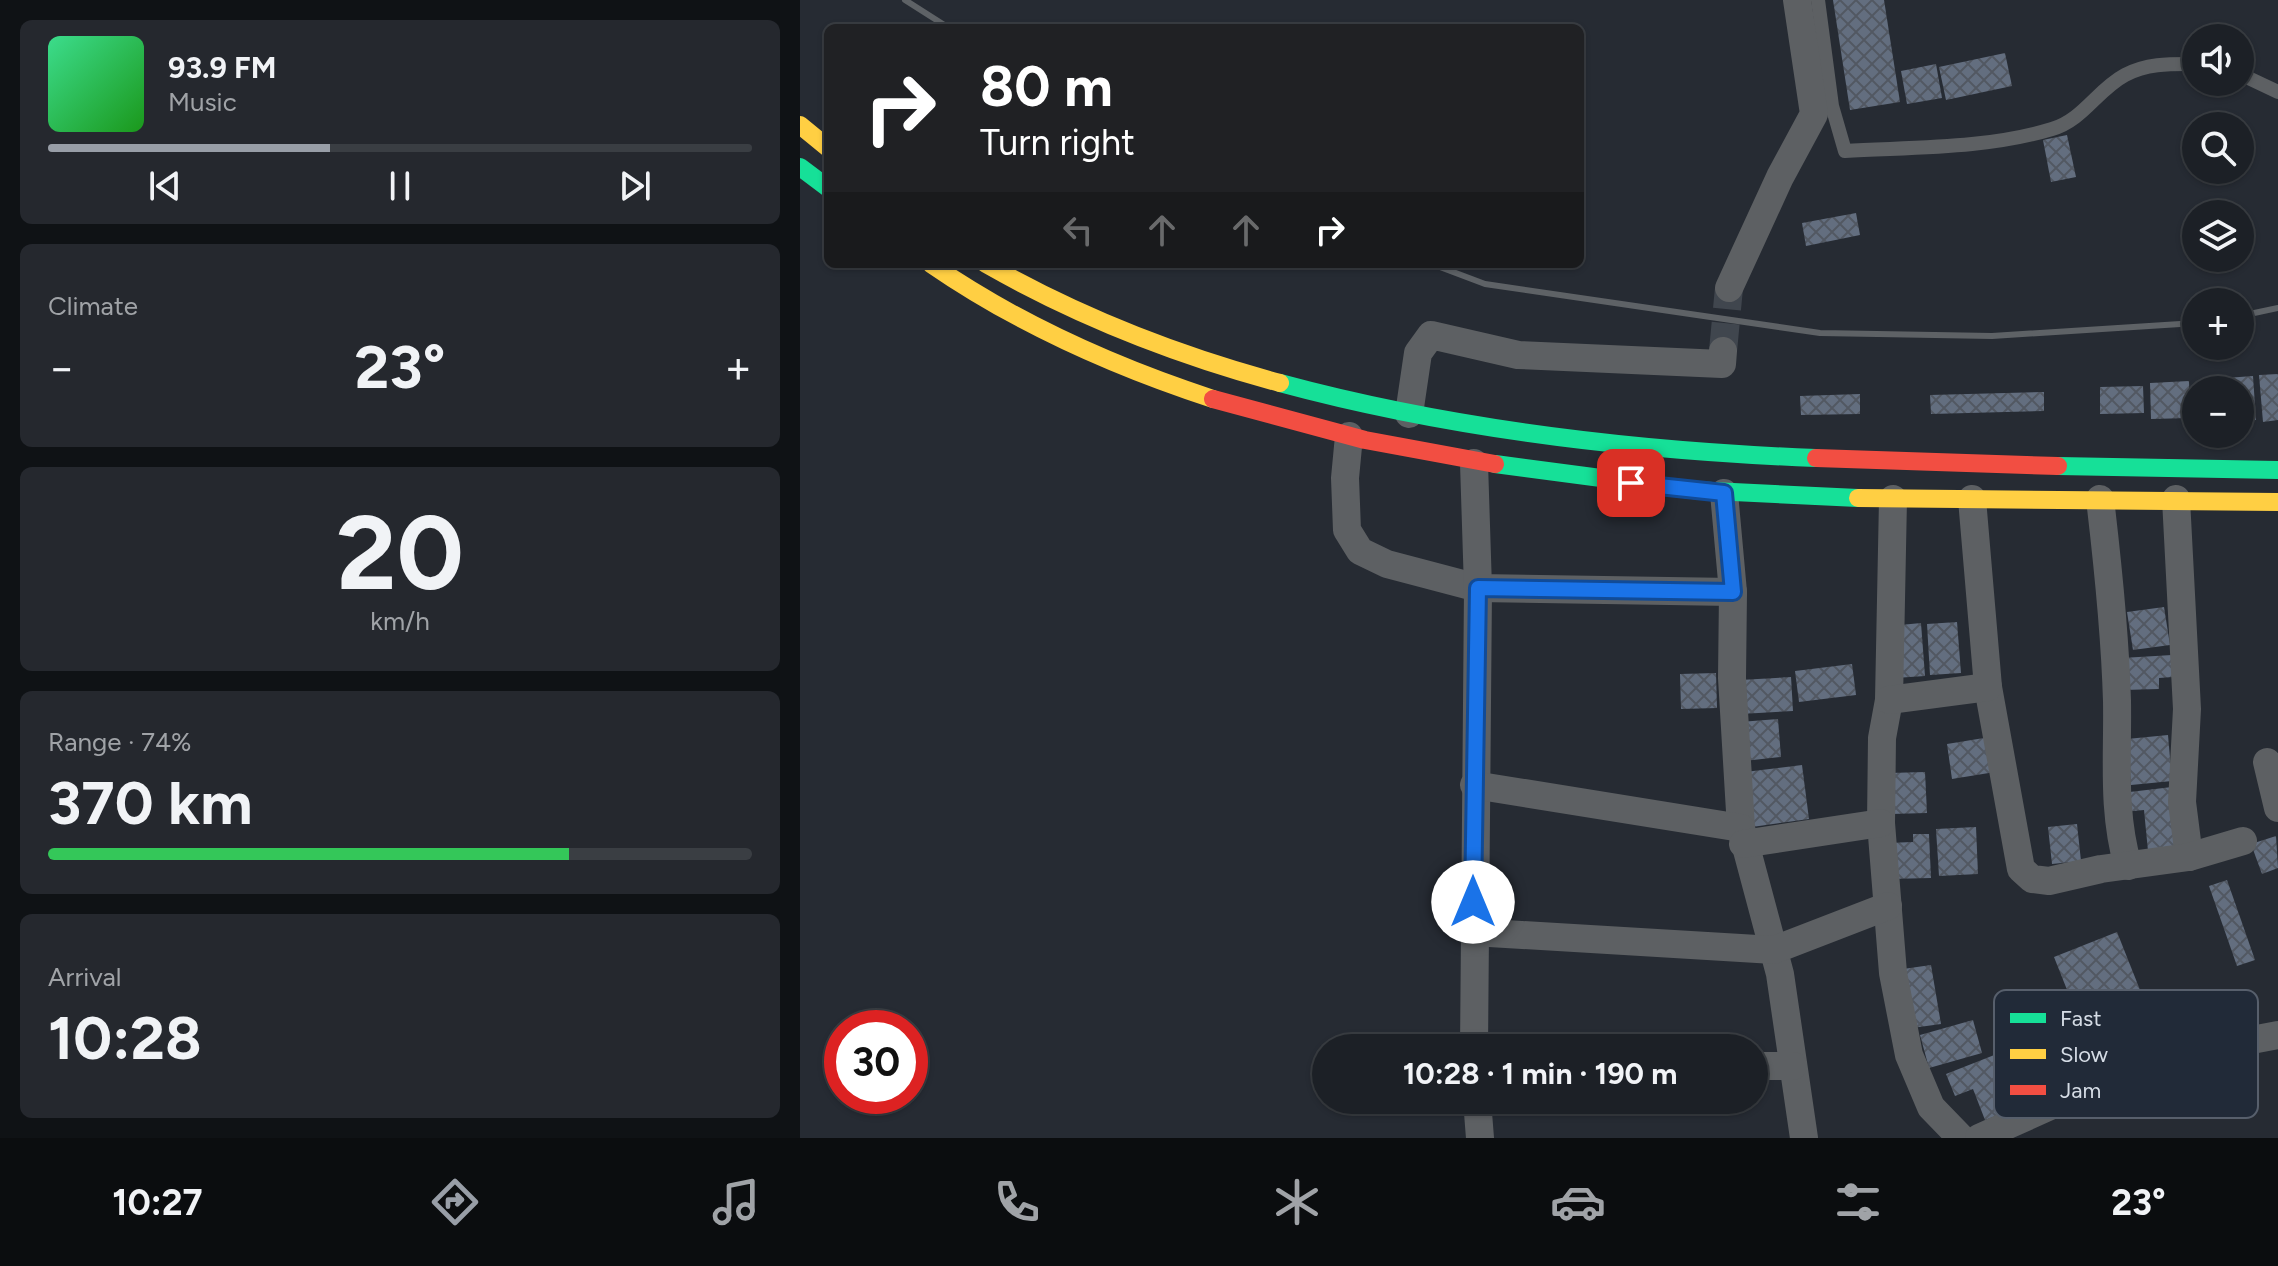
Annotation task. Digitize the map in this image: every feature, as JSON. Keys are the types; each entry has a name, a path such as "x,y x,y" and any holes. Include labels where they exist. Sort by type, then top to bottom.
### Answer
{"highway":[{"path":"800,125 824,145"},
{"path":"800,167 824,185"},
{"path":"937,268 956,282 1085,353 1183,390 1349,436 1474,463 1724,493 1893,499 2278,502"},
{"path":"993,268 1065,307 1161,348 1280,384 1409,414 1553,436 1746,457 2278,470"}],"street":[{"path":"1729,288 1780,177 1814,114 1797,0"},
{"path":"1409,414 1418,353 1431,335 1518,355 1722,364 1723,351"},
{"path":"1349,436 1345,478 1347,530 1360,551 1387,564 1478,588 1733,592"},
{"path":"1474,463 1478,588 1474,1034"},
{"path":"1724,493 1733,592 1732,678 1742,836 1774,950 1804,1138"},
{"path":"1893,499 1889,700 1882,738 1881,823 1893,973 1909,1055 1931,1107 1961,1138"},
{"path":"1972,499 1988,687 2021,869 2032,879 2049,881 2189,857 2243,841"},
{"path":"2100,499 2113,613 2117,703 2115,802 2128,866"},
{"path":"2176,499 2187,709 2182,802 2189,857"},
{"path":"1889,700 1988,687"},
{"path":"2267,762 2278,808"},
{"path":"1474,785 1742,836 1881,823"},
{"path":"1473,932 1774,950 1888,906"},
{"path":"2258,1039 2278,1035"},
{"path":"1768,1066 1793,1066"},
{"path":"1478,1114 1480,1138"},
{"path":"1979,1138 2024,1118"}],"lane":[{"path":"1818,0 1832,106 1845,151 2004,140 2055,129 2085,112 2123,76 2158,64 2182,64"},
{"path":"2254,81 2278,92"}],"building":[{"path":"1833,0 1884,0 1900,102 1850,110"},
{"path":"2005,53 2012,86 1946,100 1939,67"},
{"path":"1936,64 1942,98 1907,104 1901,71"},
{"path":"2067,135 2076,177 2051,182 2043,140"},
{"path":"1856,213 1860,235 1806,246 1802,223"},
{"path":"2278,374 2278,420 2263,422 2259,375"},
{"path":"2182,381 2182,418 2151,419 2150,383"},
{"path":"2143,386 2144,413 2100,414 2100,387"},
{"path":"2044,392 2044,411 1931,414 1930,395"},
{"path":"1860,394 1860,414 1801,415 1800,396"},
{"path":"2164,607 2170,645 2133,650 2127,612"},
{"path":"1957,622 1961,673 1930,675 1927,624"},
{"path":"1921,623 1925,676 1895,678 1890,626"},
{"path":"2172,655 2173,677 2159,678 2159,689 2124,690 2122,658"},
{"path":"1852,664 1856,695 1799,702 1795,671"},
{"path":"1716,673 1717,708 1681,709 1680,674"},
{"path":"1791,677 1793,711 1741,714 1740,680"},
{"path":"1778,719 1781,757 1744,761 1740,722"},
{"path":"2168,735 2172,781 2131,785 2127,739"},
{"path":"1990,737 1995,772 1952,779 1947,744"},
{"path":"1802,765 1809,819 1752,827 1745,772"},
{"path":"1925,772 1927,813 1891,814 1889,773"},
{"path":"2172,787 2178,847 2148,851 2144,810 2123,812 2121,793"},
{"path":"2077,824 2081,861 2052,864 2048,827"},
{"path":"1976,827 1978,874 1939,876 1936,829"},
{"path":"1913,834 1929,834 1931,878 1889,879 1887,843 1913,842"},
{"path":"2276,836 2278,868 2262,874 2251,844"},
{"path":"2227,880 2255,960 2237,966 2209,886"},
{"path":"2117,932 2140,990 2067,990 2054,957"},
{"path":"1931,965 1941,1024 1912,1028 1903,969"},
{"path":"1973,1020 1982,1053 1929,1068 1920,1035"},
{"path":"1994,1055 1994,1117 1985,1120 1973,1089 1955,1096 1946,1074"}],"tunnel":[{"path":"1723,351 1729,288"}],"railway":[{"path":"905,0 943,24"},
{"path":"1443,268 1485,284 1820,333 1992,336 2182,324"},
{"path":"2254,313 2278,308"}],"traffic: fast":[{"path":"800,167 824,185"},
{"path":"1280,383 1412,414 1546,436 1681,450 1816,458"},
{"path":"1495,464 1692,490 1858,498"},
{"path":"2058,466 2278,470"}],"traffic: slow":[{"path":"800,125 824,145"},
{"path":"937,268 998,306 1067,342 1213,399"},
{"path":"993,268 1092,318 1129,333 1280,383"},
{"path":"1858,498 2278,502"}],"traffic: jam":[{"path":"1213,399 1365,440 1495,464"},
{"path":"1816,458 2058,466"}],"route":[{"path":"1473,902 1478,588 1733,592 1724,493 1631,483"}]}
